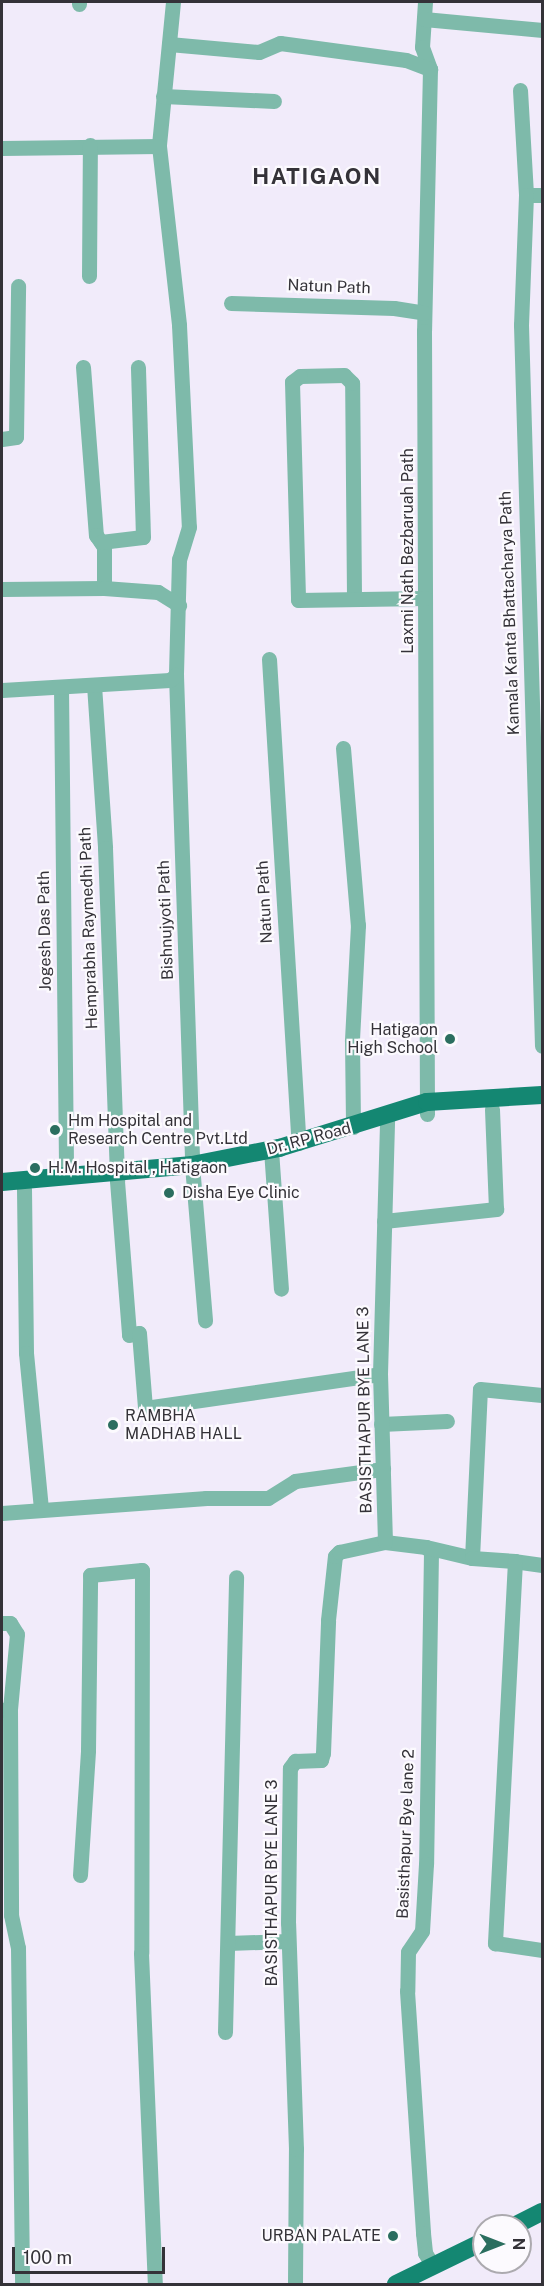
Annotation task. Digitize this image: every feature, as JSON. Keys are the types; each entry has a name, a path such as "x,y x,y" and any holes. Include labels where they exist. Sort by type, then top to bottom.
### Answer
{"main road":[{"name":"Dr. RP Road","path":"2,1182 66,1174 117,1176 193,1169 272,1154 298,1143 353,1127 387,1122 427,1108 543,1095"},
{"path":"427,1108 543,1107"},
{"path":"272,1154 387,1122"},
{"path":"2,1191 117,1176"},
{"path":"396,2284 472,2247"},
{"path":"419,2284 472,2258"}],"street":[{"name":"Bishnujyoti Path","path":"173,2 159,146 185,423 189,527 179,559 176,675 193,1169 205,1320"},
{"name":"Laxmi Nath Bezbaruah Path","path":"425,2 422,47 430,69 424,313 427,1108"},
{"path":"424,19 543,30"},
{"path":"168,44 259,52 280,43 406,60 430,69"},
{"name":"Kamala Kanta Bhattacharya Path","path":"520,90 526,195 521,325 524,504 543,1046"},
{"path":"164,96 274,101"},
{"path":"89,276 90,145"},
{"path":"2,148 90,145 159,146"},
{"path":"526,195 543,195"},
{"path":"2,439 16,437 18,286"},
{"name":"Natun Path","path":"231,303 394,308 424,313"},
{"path":"83,367 96,535 104,546 104,588"},
{"path":"100,542 143,537 138,367"},
{"path":"354,596 352,383 344,375 300,376 292,382 298,600 354,596 425,598"},
{"path":"2,589 104,588 158,592 178,605"},
{"name":"Natun Path","path":"269,659 298,1143"},
{"path":"2,690 170,680 176,675"},
{"name":"Hemprabha Raymedhi Path","path":"94,685 105,848 117,1176 129,1335 139,1334 146,1408 380,1374"},
{"name":"Jogesh Das Path","path":"61,687 66,1174"},
{"path":"343,748 358,925 352,1041 353,1127"},
{"path":"384,1221 496,1209 492,1109"},
{"name":"BASISTHAPUR BYE LANE 3","path":"295,2284 296,2149 288,1941 290,1768 295,1761 321,1760 323,1754 332,1566 339,1552 385,1542 380,1374 387,1122"},
{"path":"272,1154 281,1289"},
{"path":"24,1189 26,1353 41,1508"},
{"path":"472,1558 480,1389 543,1395"},
{"path":"381,1424 447,1420"},
{"path":"2,1513 41,1508 268,1498 295,1481 383,1470"},
{"path":"385,1542 426,1547 472,1558 543,1565"},
{"name":"Basisthapur Bye lane 2","path":"426,1547 430,1552 426,1864 422,1931 408,1952 407,1991 423,2233 425,2253 433,2266"},
{"path":"515,1561 495,1943 542,1949"},
{"path":"80,1875 87,1750 90,1575 142,1570 141,1953 155,2284"},
{"path":"225,2032 236,1577"},
{"path":"2,1623 10,1623 17,1634 6,1710 11,1915 18,1948 22,2284"},
{"path":"228,1943 288,1941"}],"place":[{"name":"Hatigaon High School","path":"450,1039"},
{"name":"Hm Hospital and Research Centre Pvt.Ltd","path":"55,1130"},
{"name":"H.M. Hospital , Hatigaon","path":"35,1168"},
{"name":"Disha Eye Clinic","path":"169,1193"},
{"name":"RAMBHA MADHAB HALL","path":"113,1425"},
{"name":"URBAN PALATE","path":"393,2236"}],"district":[{"name":"HATIGAON","path":"317,177"}]}
